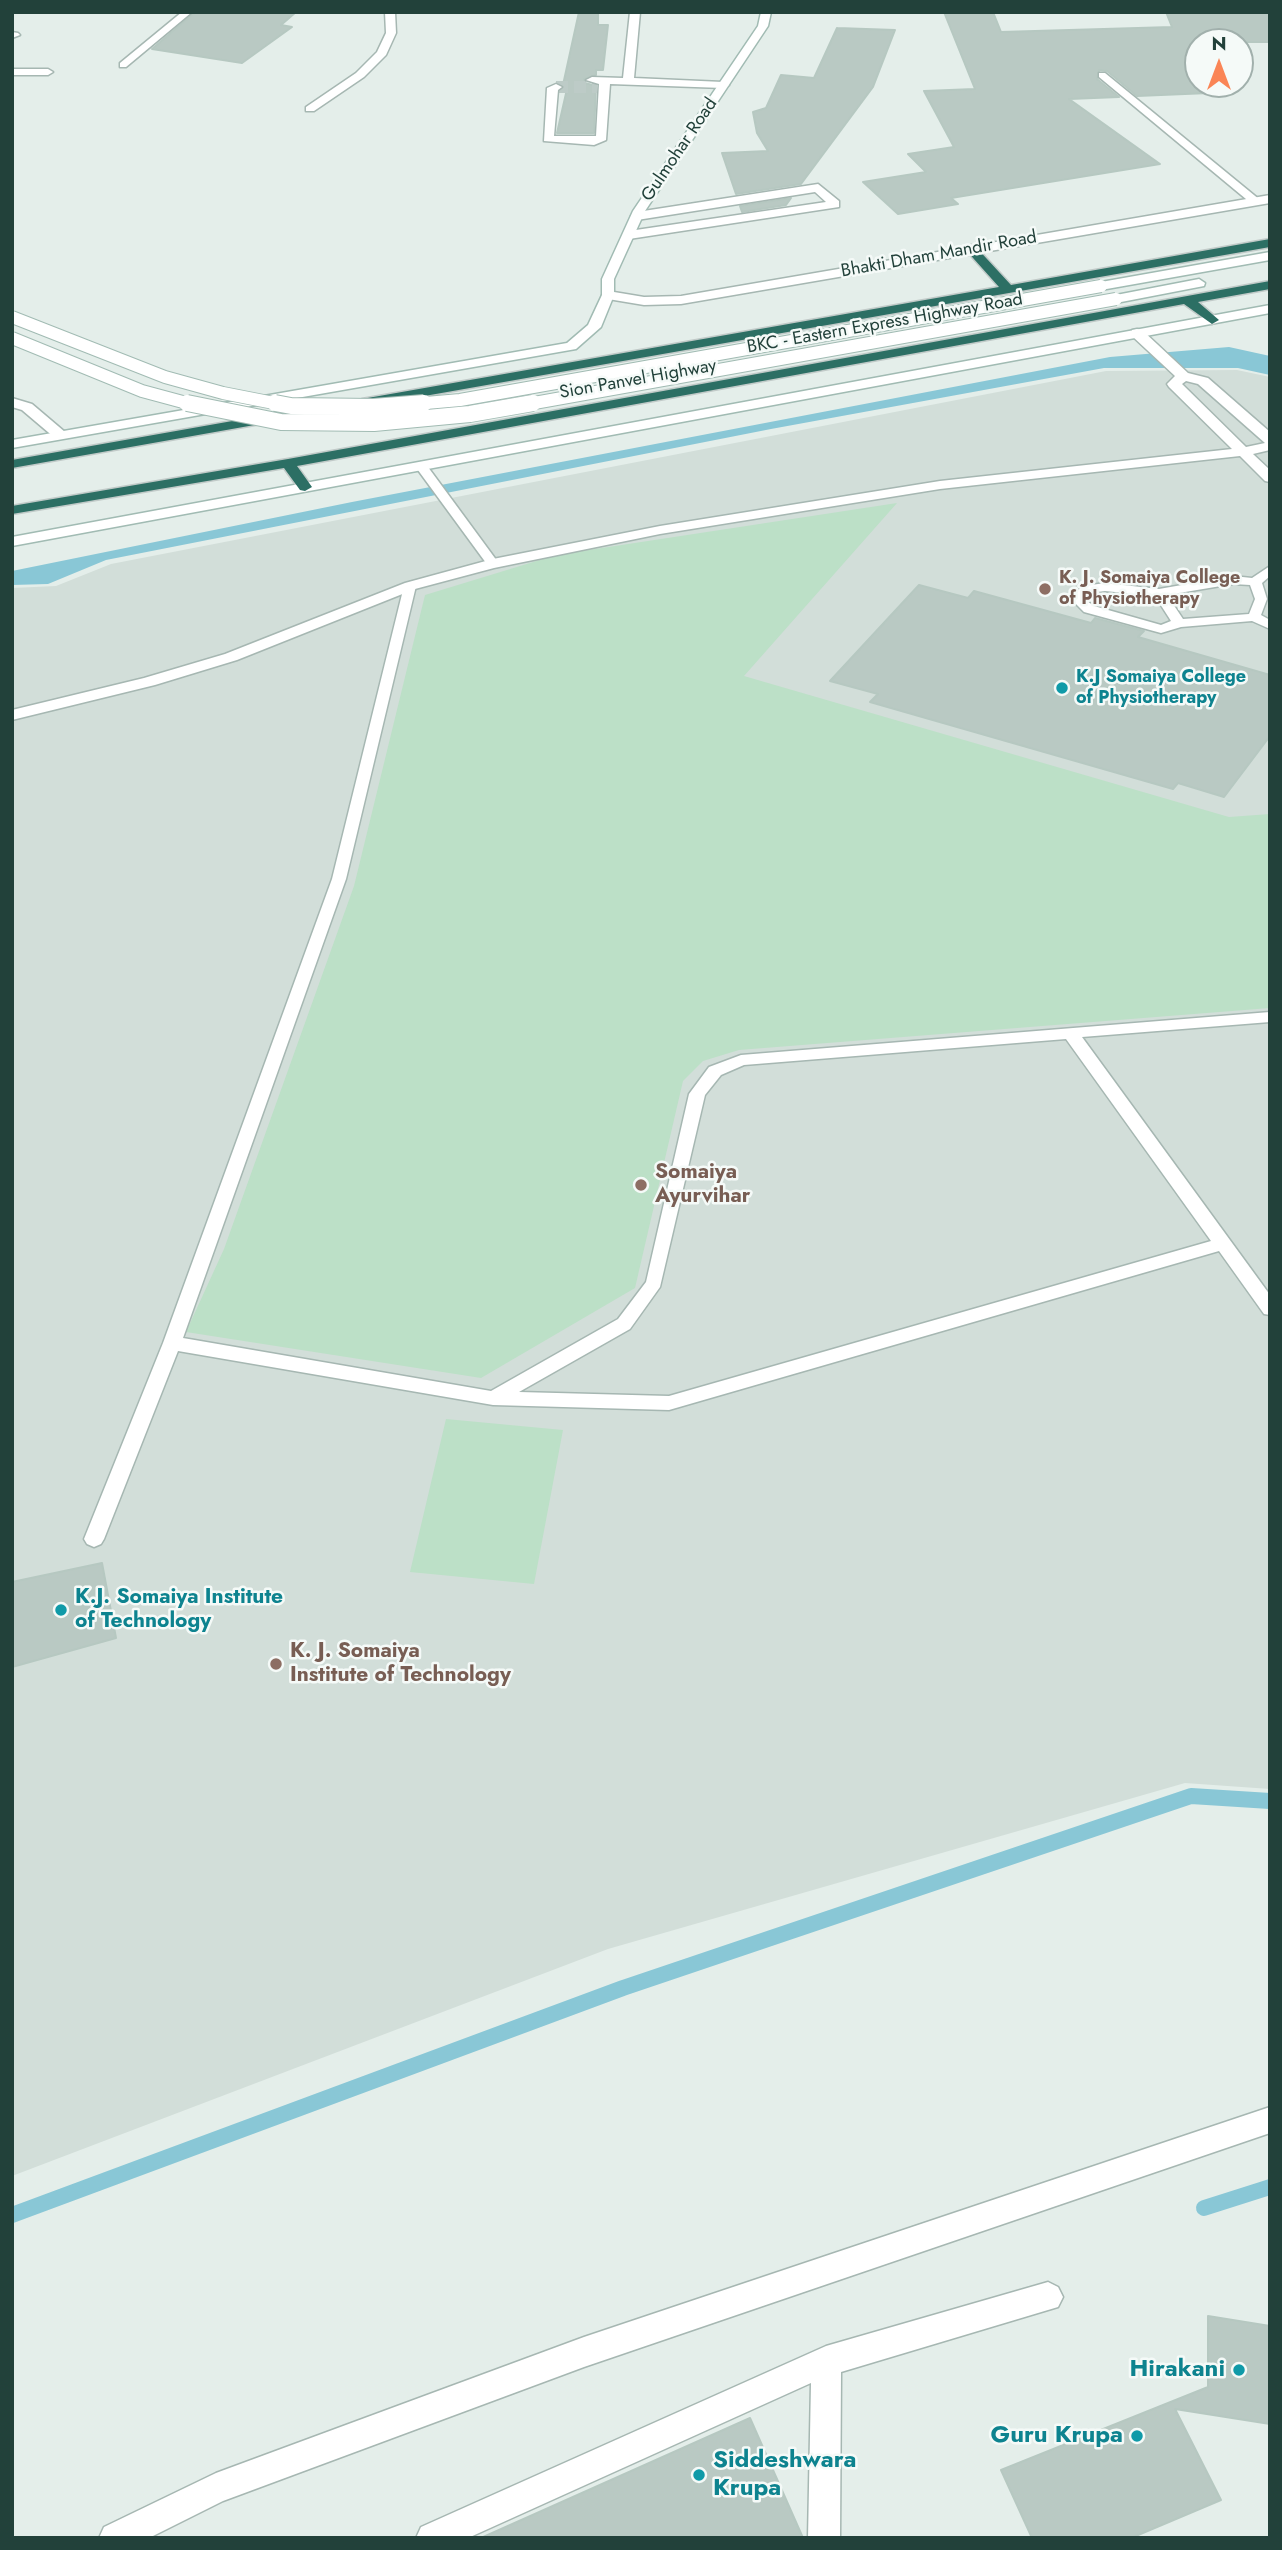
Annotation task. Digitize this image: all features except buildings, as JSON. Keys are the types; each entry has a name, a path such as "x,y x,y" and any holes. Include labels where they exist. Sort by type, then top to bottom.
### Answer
{"highway":[{"name":"Sion Panvel Highway","path":"12,464 1270,243"},
{"path":"971,249 1008,289"},
{"name":"Sion Panvel Highway","path":"12,510 288,463 1270,285"},
{"path":"1187,300 1212,320"},
{"path":"288,463 305,487"}],"street":[{"path":"310,109 360,75 382,53 391,33 390,12"},
{"path":"628,81 635,12"},
{"name":"Gulmohar Road","path":"12,444 571,346 594,327 608,295 608,279 637,216 763,26 766,12"},
{"path":"556,87 553,88 548,139 594,141 602,138 600,83 628,81 723,85"},
{"path":"629,235 835,204 818,188 637,216"},
{"name":"Bhakti Dham Mandir Road","path":"608,295 644,300 681,300 1270,199"},
{"path":"672,210 682,227"},
{"name":"BKC - Eastern Express Highway Road","path":"12,317 164,377 223,393 291,406 373,407 460,400 1270,256"},
{"name":"BKC - Eastern Express Highway Road","path":"12,338 142,391 207,408 281,422 374,423 470,414 1219,280"},
{"path":"12,541 1270,309"},
{"path":"1137,333 1181,373 1203,381 1270,440"},
{"path":"1181,373 1174,384 1270,478"},
{"path":"12,402 27,407 60,435"},
{"path":"12,715 149,682 231,657 410,586 494,564 660,530 940,485 1241,452 1270,446"},
{"path":"116,2538 216,2488 584,2352 1270,2120"},
{"path":"432,2538 826,2361 1048,2297"},
{"path":"824,2538 826,2361"}],"lane":[{"path":"123,65 188,12"},
{"path":"12,72 48,72"},
{"path":"1102,75 1256,202"},
{"path":"421,466 494,564"},
{"path":"1270,570 1255,582 1233,580 1159,593 1105,587 1084,590 1080,602 1089,609 1161,629 1179,623 1254,617 1270,625"},
{"path":"1254,617 1261,599 1255,582"},
{"path":"94,1539 172,1343 340,879 410,586"},
{"path":"1159,593 1179,623"},
{"path":"493,1398 624,1324 654,1283 696,1094 715,1072 741,1060 1270,1017"},
{"path":"1070,1033 1270,1309"},
{"path":"172,1343 493,1398 669,1403 1222,1244"}],"shaded area":[{"name":"Somaiya Ayurvihar","path":"1237,370 1270,377 1270,1789 1185,1783 608,1949 12,2176 12,588 56,586 111,564 1106,371"}],"green space":[{"path":"897,503 744,676 1229,817 1270,814 1270,1008 739,1050 703,1061 683,1081 635,1288 481,1378 186,1332 224,1249 354,886 425,595 556,555"},
{"path":"446,1419 563,1430 534,1584 410,1572"}],"water":[{"path":"1229,347 1270,356 1270,375 1238,368 1104,368 771,429 106,560 48,584 12,585 12,571 352,502 1110,357"}],"waterway":[{"path":"12,2215 623,1988 1191,1796 1270,1801"},
{"path":"1204,2208 1270,2187"}],"tunnel":[{"path":"556,87 597,87"}],"place":[{"name":"K. J. Somaiya College of Physiotherapy","path":"1045,589"},
{"name":"K.J Somaiya College of Physiotherapy","path":"1062,688"},
{"name":"Somaiya Ayurvihar","path":"641,1185"},
{"name":"K.J. Somaiya Institute of Technology","path":"61,1610"},
{"name":"K. J. Somaiya Institute of Technology","path":"276,1664"},
{"name":"Hirakani","path":"1239,2370"},
{"name":"Guru Krupa","path":"1137,2436"},
{"name":"Siddeshwara Krupa","path":"699,2475"}]}
